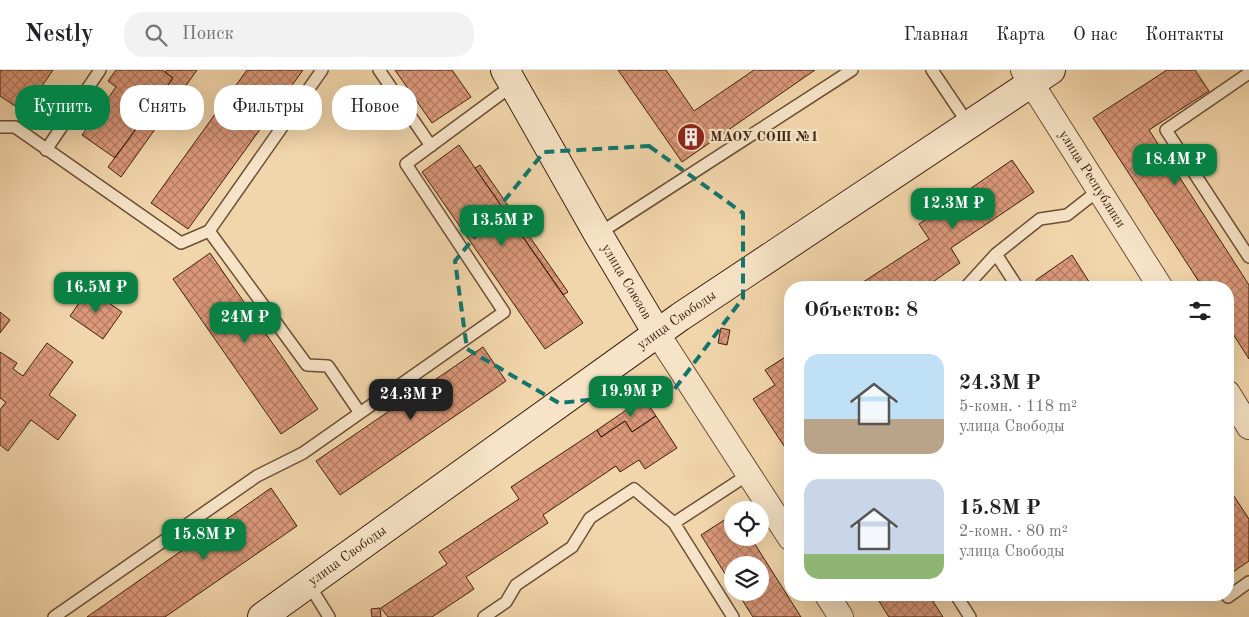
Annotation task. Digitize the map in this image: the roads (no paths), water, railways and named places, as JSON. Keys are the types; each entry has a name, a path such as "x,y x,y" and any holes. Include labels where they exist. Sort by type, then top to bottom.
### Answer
{"street":[{"name":"улица Свободы","path":"262,617 657,333 969,125 1035,74"},
{"name":"улица Республики","path":"1035,74 1099,190 1157,281"},
{"name":"улица Союзов","path":"509,78 657,333 784,529"},
{"path":"1234,402 1247,421"},
{"path":"831,601 841,617"}],"lane":[{"path":"46,150 100,70"},
{"path":"0,127 15,127 181,243 209,231 322,70"},
{"path":"379,70 431,146"},
{"path":"598,234 852,70"},
{"path":"932,70 969,125"},
{"path":"1249,73 1166,130 1249,257"},
{"path":"54,617 258,476 303,453 504,312 406,164 431,146 509,78"},
{"path":"972,281 996,254 1040,219 1067,215 1099,190"},
{"path":"209,231 307,365 328,366 360,413"},
{"path":"996,254 1013,281"},
{"path":"674,522 749,474"},
{"path":"484,617 506,602 516,585 572,548 590,518 634,489 674,522 733,617"},
{"path":"1234,593 1249,582"},
{"path":"308,583 330,617"},
{"path":"960,601 970,617"}],"place":[{"name":"МАОУ СОШ №1","path":"691,137"}]}
